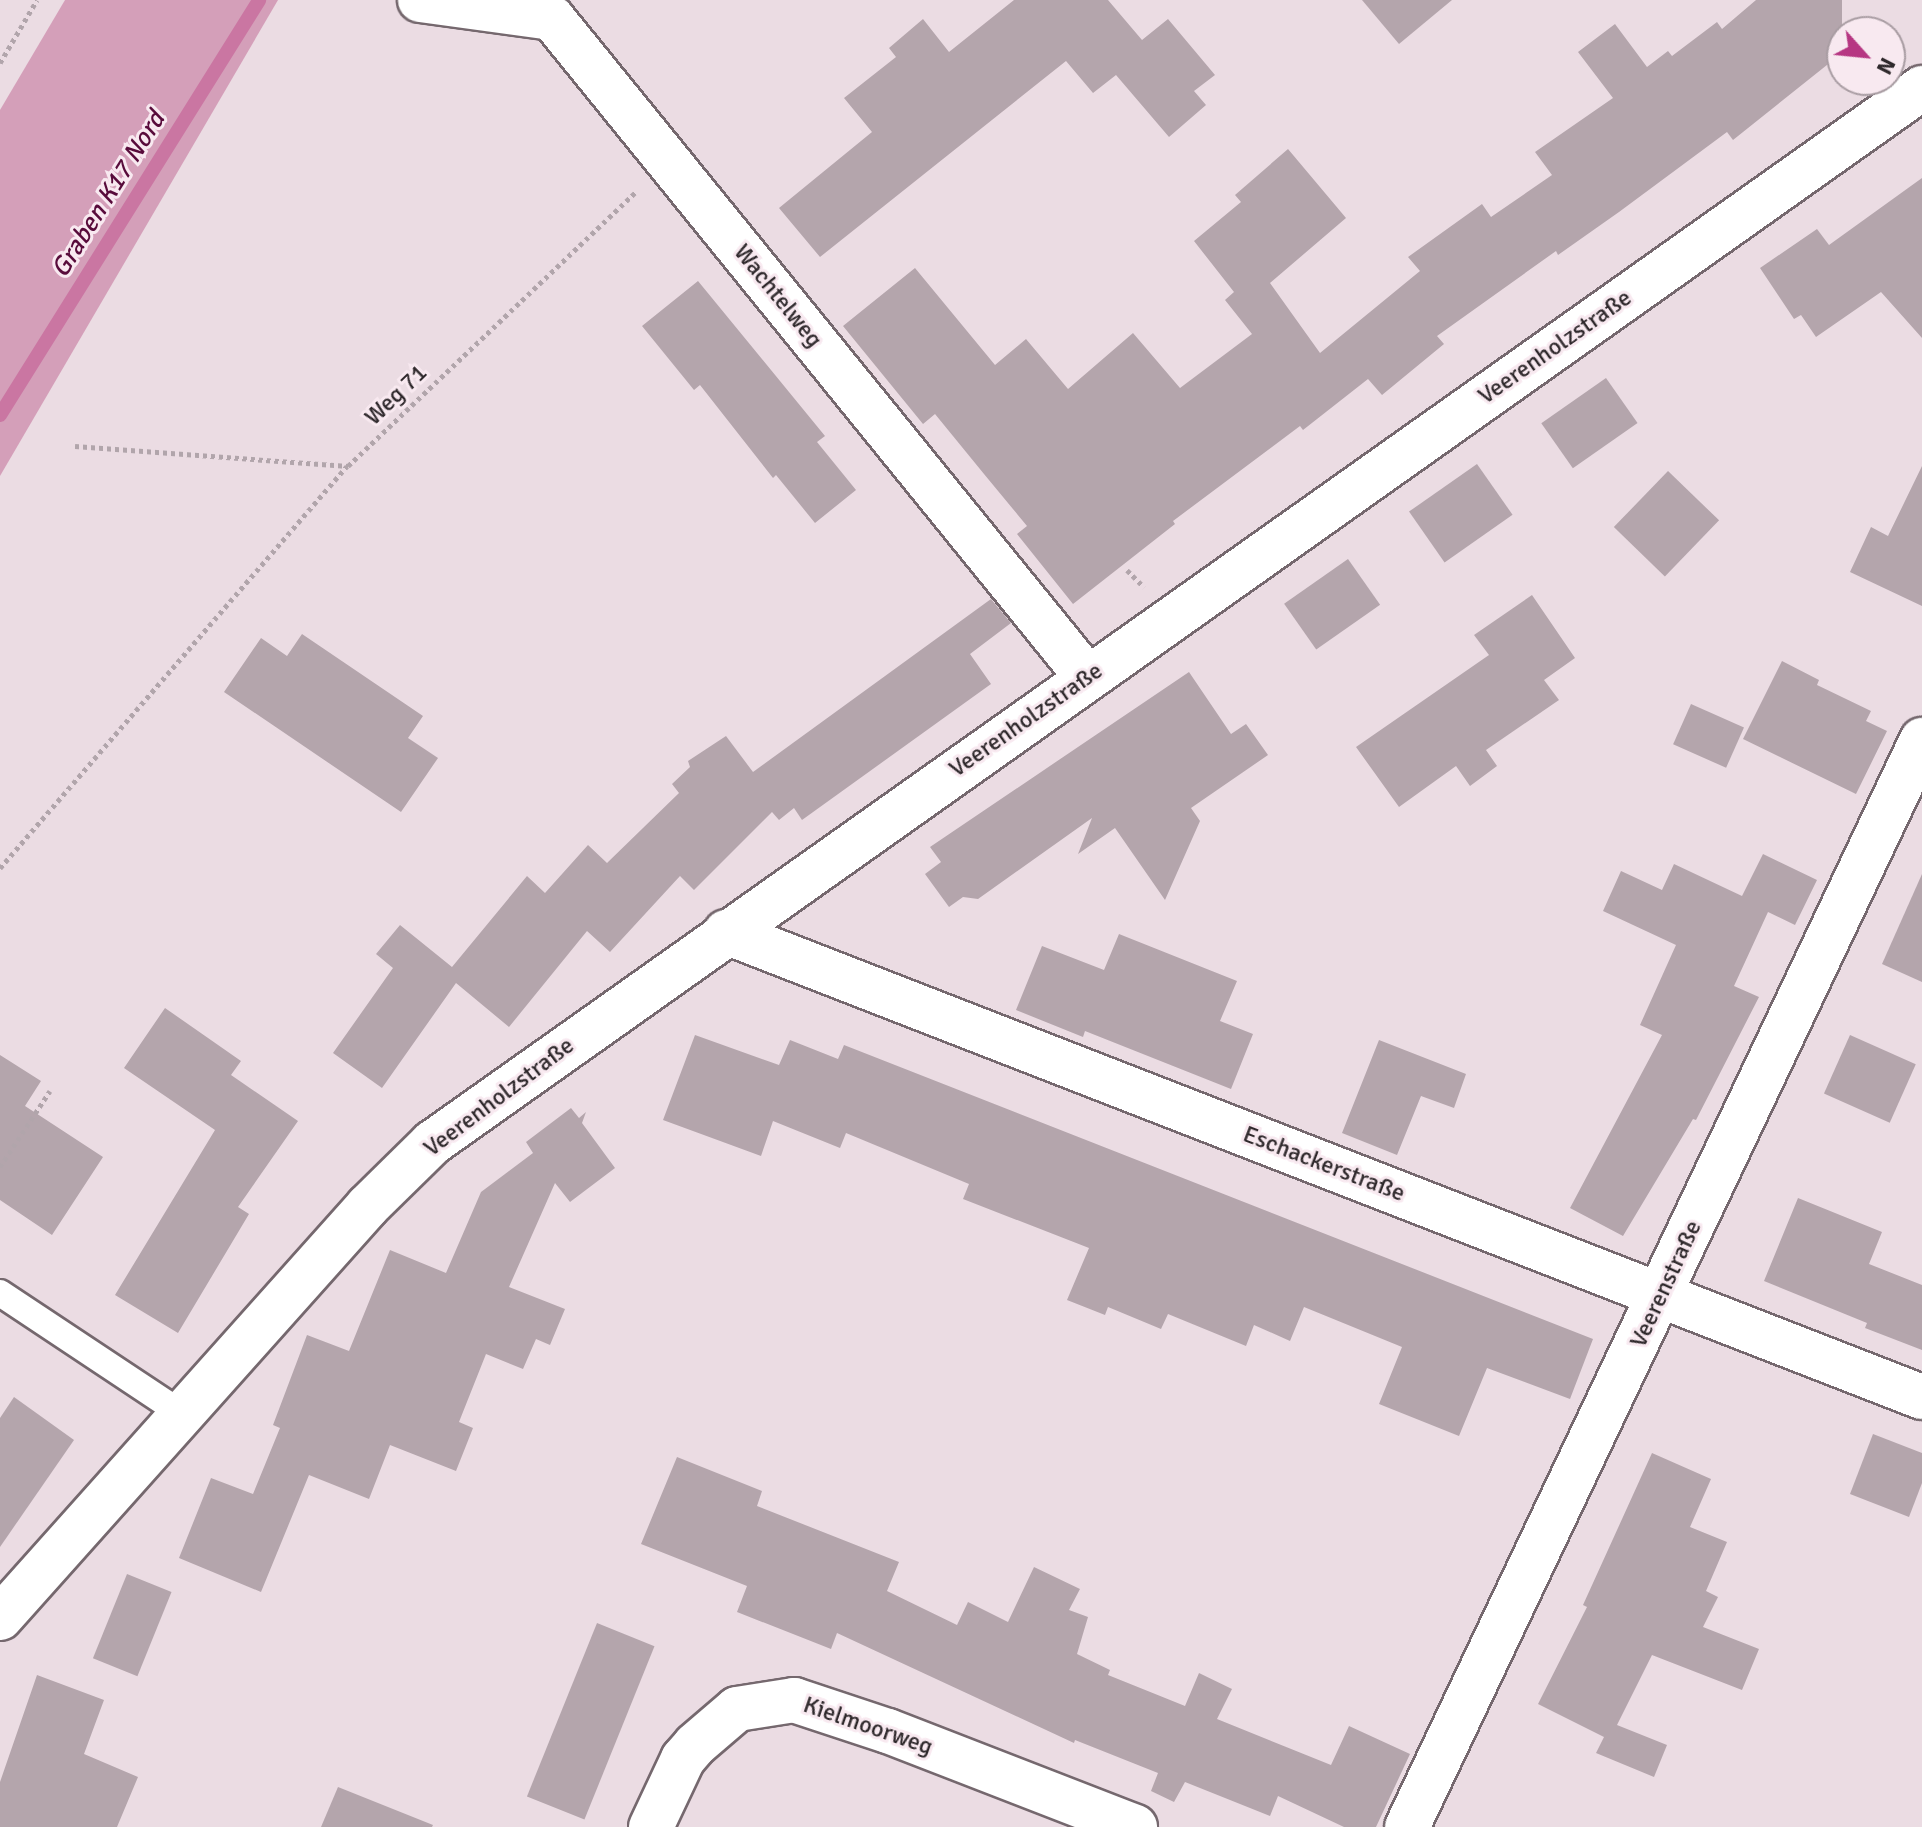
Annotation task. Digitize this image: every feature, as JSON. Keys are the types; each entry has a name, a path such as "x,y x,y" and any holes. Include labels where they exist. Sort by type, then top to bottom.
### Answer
{"street":[{"name":"Wachtelweg","path":"420,0 552,18 1087,677"},
{"name":"Veerenholzstraße","path":"0,1618 368,1206 432,1143 1922,88"},
{"name":"Veerenstraße","path":"1407,1827 1922,740"},
{"name":"Eschackerstraße","path":"726,932 1922,1397"},
{"name":"Kielmoorweg","path":"651,1827 683,1759 695,1745 737,1709 794,1700 888,1731 1135,1827"}],"lane":[{"path":"0,1293 182,1414"}],"path":[{"path":"0,63 37,0"},
{"name":"Weg 71","path":"0,868 348,466 668,161"},
{"path":"75,446 348,466"},
{"path":"0,1167 50,1091"}],"shaded area":[{"path":"65,0 278,0 0,476 0,110"}],"building":[{"path":"1014,0 1108,0 1142,40 1168,19 1215,75 1194,91 1206,105 1169,137 1116,75 1093,93 1066,61 820,257 779,208 872,132 844,98 896,57 889,48 923,19 949,52"},
{"path":"1362,0 1452,0 1399,44"},
{"path":"1756,0 1842,0 1842,16 1826,16 1826,66 1733,140 1727,132 1558,255 1556,251 1437,336 1444,344 1382,395 1368,379 1303,430 1300,426 1173,521 1175,524 1073,604 1017,534 1027,526 935,414 923,424 843,326 915,268 995,365 1026,339 1068,389 1133,333 1180,388 1252,334 1225,300 1234,292 1194,241 1241,202 1235,195 1288,149 1346,218 1270,283 1320,353 1420,271 1408,257 1482,204 1491,217 1552,175 1535,152 1613,98 1578,52 1615,24 1647,67 1668,51 1672,56 1717,22 1722,29"},
{"path":"1922,178 1922,338 1881,292 1816,337 1801,315 1794,319 1760,268 1817,229 1829,245"},
{"path":"698,281 825,436 817,442 856,490 815,523 776,475 773,478 700,385 694,390 642,326"},
{"path":"1606,378 1638,423 1573,468 1541,423"},
{"path":"1477,464 1513,515 1445,562 1409,512"},
{"path":"1922,466 1922,606 1850,572 1871,527 1888,536"},
{"path":"1668,471 1719,520 1665,576 1614,527"},
{"path":"1348,559 1380,605 1316,650 1284,604"},
{"path":"1532,595 1575,658 1544,680 1559,700 1486,750 1497,766 1470,786 1456,766 1399,807 1356,747 1489,655 1474,635"},
{"path":"991,599 1011,623 970,654 991,684 802,820 794,808 779,820 772,812 694,890 680,876 610,952 587,931 509,1027 456,983 382,1088 333,1053 393,968 376,954 400,925 452,967 527,876 545,893 588,845 607,863 679,793 672,784 690,767 688,761 726,736 753,772"},
{"path":"302,634 423,716 408,738 438,758 401,812 224,692 261,638 287,656"},
{"path":"1782,661 1819,680 1817,685 1871,711 1866,721 1887,731 1856,794 1743,739"},
{"path":"1189,672 1231,734 1246,724 1268,755 1191,808 1200,821 1165,900 1115,828 1078,854 1092,818 978,899 963,897 949,907 925,874 941,862 930,847"},
{"path":"1691,704 1744,728 1726,768 1673,744"},
{"path":"1763,854 1817,880 1795,925 1768,912 1734,986 1759,997 1696,1120 1693,1119 1623,1236 1570,1208 1662,1035 1640,1025 1676,945 1603,911 1621,871 1662,890 1674,864 1742,896"},
{"path":"1922,874 1922,982 1882,964"},
{"path":"1119,934 1237,981 1220,1021 1253,1034 1231,1089 1085,1031 1083,1037 1016,1010 1042,946 1104,970"},
{"path":"165,1008 241,1061 231,1075 298,1121 238,1207 249,1214 178,1333 115,1295 215,1130 124,1068"},
{"path":"695,1035 779,1065 790,1040 838,1059 844,1045 1593,1339 1570,1399 1487,1368 1459,1436 1379,1404 1402,1347 1304,1307 1290,1341 1254,1325 1246,1346 1168,1314 1161,1329 1108,1307 1105,1315 1067,1300 1089,1248 963,1199 969,1184 846,1133 840,1148 773,1121 761,1156 663,1120"},
{"path":"1850,1035 1916,1064 1890,1123 1824,1093"},
{"path":"1379,1040 1466,1074 1454,1108 1421,1096 1397,1155 1342,1133"},
{"path":"0,1055 41,1081 25,1106 103,1157 52,1235 0,1200"},
{"path":"571,1108 579,1118 586,1112 582,1123 615,1168 570,1202 555,1183 509,1287 565,1309 550,1345 536,1339 523,1369 486,1354 459,1422 473,1428 456,1471 390,1445 369,1499 309,1475 261,1592 179,1558 211,1478 253,1494 280,1428 273,1425 307,1335 349,1351 390,1250 446,1273 481,1192 533,1153 526,1142"},
{"path":"1798,1198 1882,1232 1869,1264 1922,1285 1922,1350 1865,1328 1867,1323 1764,1281"},
{"path":"14,1397 74,1440 0,1547 0,1418"},
{"path":"1873,1434 1922,1453 1922,1483 1909,1517 1850,1494"},
{"path":"1652,1453 1711,1479 1690,1527 1727,1542 1706,1591 1718,1597 1703,1627 1759,1649 1742,1690 1652,1655 1617,1725 1667,1745 1654,1777 1596,1753 1604,1737 1538,1704 1587,1607 1583,1605"},
{"path":"677,1457 762,1491 757,1506 899,1562 887,1591 957,1625 968,1602 1008,1622 1034,1567 1080,1589 1069,1610 1088,1617 1077,1654 1110,1670 1108,1675 1185,1706 1199,1673 1232,1689 1217,1719 1331,1765 1349,1726 1410,1754 1376,1827 1344,1827 1278,1796 1270,1816 1185,1782 1174,1802 1151,1791 1158,1773 1075,1740 1074,1743 837,1633 831,1649 737,1612 747,1586 641,1544"},
{"path":"127,1574 172,1592 137,1676 93,1658"},
{"path":"597,1623 654,1646 584,1820 527,1796"},
{"path":"37,1675 104,1700 84,1754 138,1777 117,1827 0,1827 0,1782"},
{"path":"338,1787 433,1825 321,1827"}],"waterway":[{"name":"Graben K17 Nord","path":"0,415 259,0"}]}
